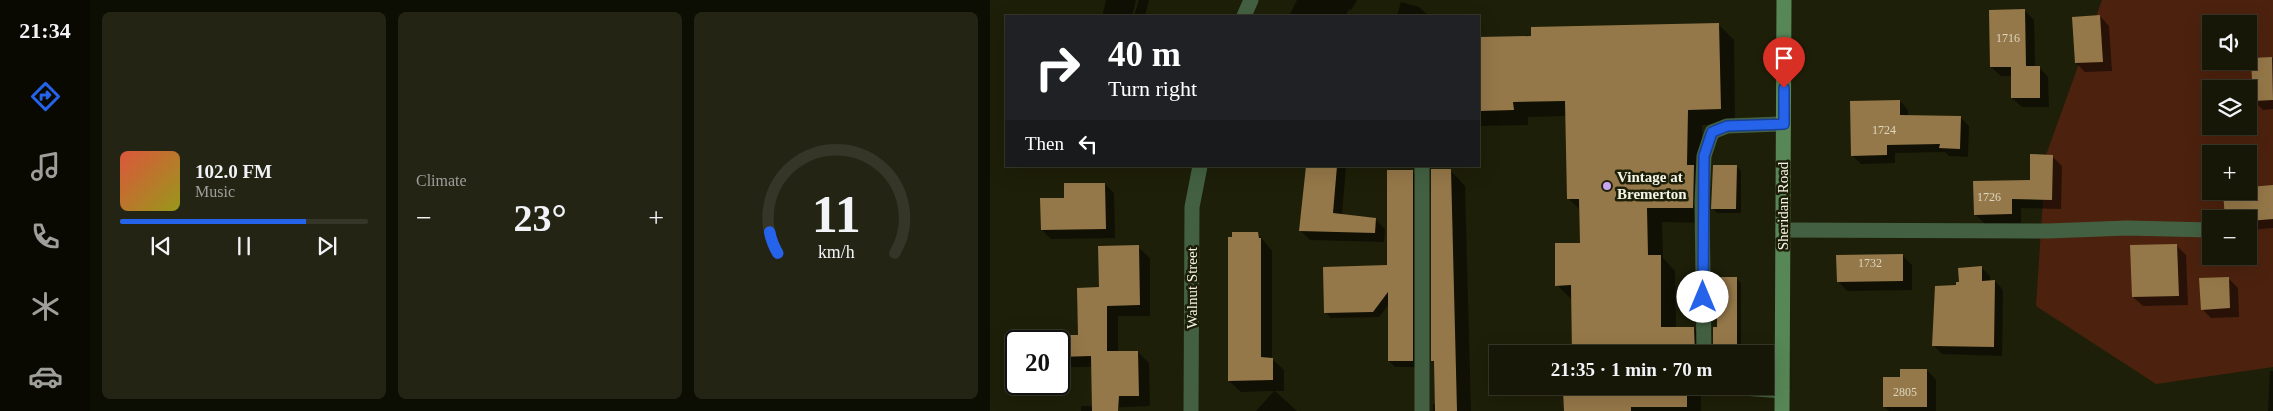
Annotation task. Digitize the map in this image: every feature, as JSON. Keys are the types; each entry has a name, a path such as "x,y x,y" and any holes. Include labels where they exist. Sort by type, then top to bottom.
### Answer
{"main road":[{"name":"Sheridan Road","path":"1782,411 1784,0"}],"street":[{"path":"1244,15 1251,0"},
{"path":"1704,345 1702,202 1704,156 1712,132 1727,126 1784,124"},
{"name":"Walnut Street","path":"1191,411 1192,207 1200,167"},
{"path":"1422,167 1422,411"},
{"path":"1783,230 2048,231 2136,228 2202,230"},
{"path":"1774,390 1782,391"}],"shaded area":[{"path":"2102,0 2273,0 2273,367 2156,384 2036,306 2046,155"}],"building":[{"path":"2025,9 2026,66 2040,66 2040,98 2011,98 2011,67 1990,67 1989,10"},
{"path":"2100,15 2103,62 2075,63 2072,17"},
{"name":"Vintage at Bremerton","path":"1719,23 1721,109 1688,110 1687,165 1694,165 1693,208 1647,208 1648,255 1661,255 1661,327 1694,327 1695,345 1572,345 1571,285 1555,286 1555,243 1580,243 1579,199 1567,199 1565,101 1513,102 1514,110 1480,111 1480,37 1531,36 1531,27"},
{"path":"2272,57 2273,100 2257,101 2257,80 2252,80 2252,70 2257,70 2257,58"},
{"path":"1900,100 1900,115 1961,116 1960,149 1939,148 1940,144 1887,145 1887,155 1851,156 1850,101"},
{"path":"2030,154 2053,155 2052,200 2012,199 2012,214 1974,215 1973,181 2030,180"},
{"path":"1713,165 1737,165 1736,209 1711,209"},
{"path":"1306,167 1337,167 1333,213 1376,218 1375,233 1299,231"},
{"path":"1431,169 1451,169 1457,411 1435,411 1434,361 1431,361"},
{"path":"1387,170 1413,170 1413,361 1388,361 1388,292 1373,312 1324,313 1323,267 1387,265"},
{"path":"1064,183 1105,183 1106,229 1041,230 1040,198 1064,198"},
{"path":"2273,185 2273,219 2257,220 2257,210 2224,210 2224,200 2257,200 2257,186"},
{"path":"1232,232 1258,232 1259,238 1261,238 1261,357 1273,358 1273,380 1228,381 1228,237 1232,237"},
{"path":"2177,244 2179,296 2132,297 2130,245"},
{"path":"1139,245 1140,305 1107,306 1107,351 1138,351 1139,396 1119,396 1118,411 1092,411 1091,356 1070,357 1070,335 1078,335 1077,288 1099,287 1098,246"},
{"path":"1903,254 1903,281 1837,282 1836,255"},
{"path":"1982,266 1982,281 1995,280 1994,347 1932,346 1935,286 1956,285 1956,282 1959,282 1958,268"},
{"path":"1717,277 1737,277 1737,345 1713,345 1713,327 1717,327"},
{"path":"2229,277 2230,308 2201,310 2199,278"},
{"path":"1900,369 1927,369 1927,407 1883,407 1883,377 1900,377"},
{"path":"1563,395 1687,395 1687,407 1631,407 1631,411 1564,411"}],"place":[{"name":"Vintage at Bremerton","path":"1607,186"}],"route":[{"path":"1703,297 1702,202 1704,156 1712,132 1727,126 1784,124 1784,88"}]}
